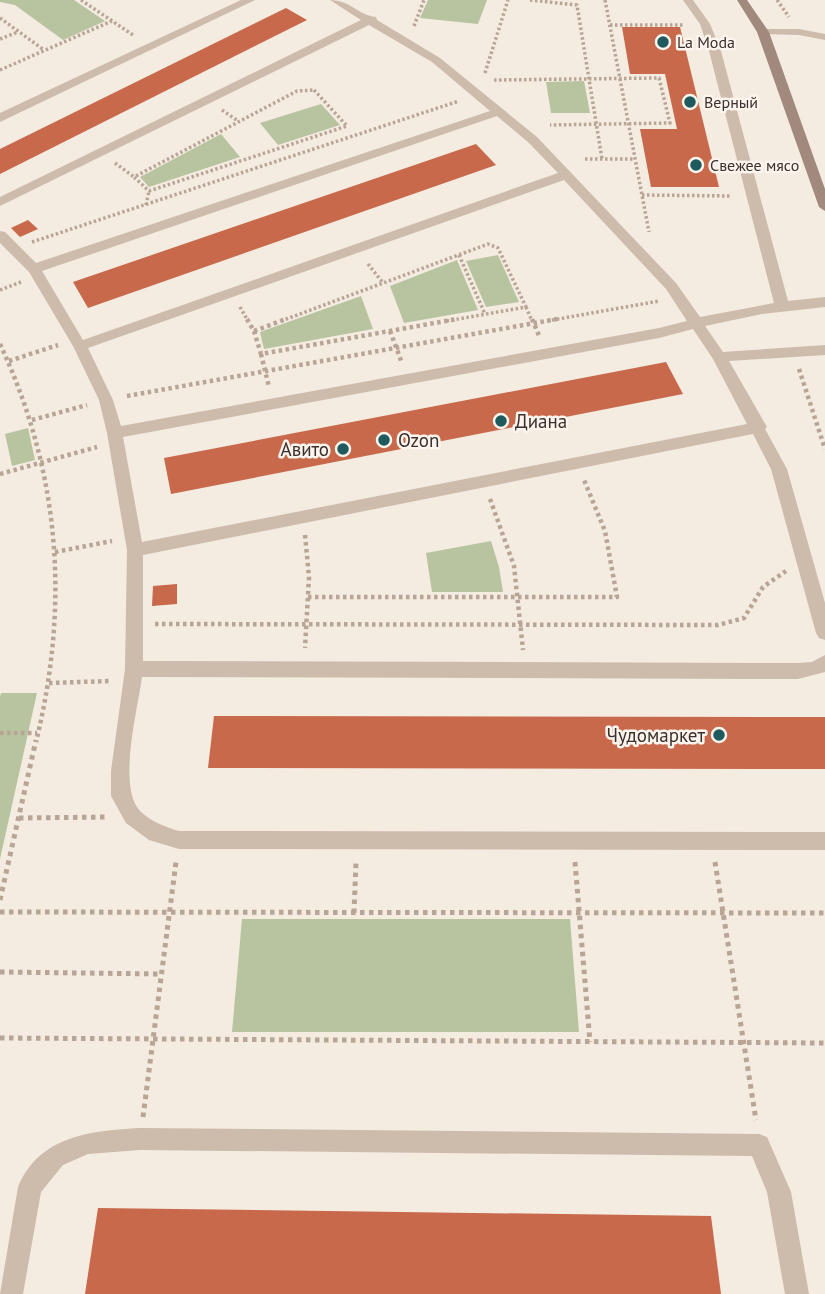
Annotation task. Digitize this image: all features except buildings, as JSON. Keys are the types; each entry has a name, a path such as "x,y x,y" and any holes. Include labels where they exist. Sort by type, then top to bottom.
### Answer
{"street":[{"path":"741,0 763,32 825,207"}],"lane":[{"path":"0,118 250,0"},
{"path":"335,0 372,19 436,60 501,111 568,174 678,297 719,357 779,468 825,633"},
{"path":"688,0 705,24 715,51 782,306"},
{"path":"0,202 372,19"},
{"path":"763,32 813,33 825,37"},
{"path":"34,269 501,111"},
{"path":"77,343 232,292 568,174"},
{"path":"0,235 34,269 77,343 106,400 116,437 133,544 133,675 120,771 121,796 132,817 156,833 179,840 825,841"},
{"path":"116,437 273,404 659,333 782,306 825,302"},
{"path":"719,357 825,351"},
{"path":"133,544 301,517 759,427"},
{"path":"133,675 304,670 798,671 815,669 825,663"},
{"path":"11,1294 30,1187 46,1167 55,1157 88,1143 140,1139 759,1145 779,1192 797,1294"}],"path":[{"path":"81,0 151,47"},
{"path":"414,26 424,0"},
{"path":"485,73 509,0"},
{"path":"530,0 577,5 602,159"},
{"path":"605,0 649,232"},
{"path":"0,18 45,51"},
{"path":"0,71 112,21"},
{"path":"610,25 688,25"},
{"path":"0,39 18,31"},
{"path":"494,80 659,78 670,123 550,125"},
{"path":"314,90 347,126 242,161 149,191 134,177 297,91 314,90"},
{"path":"13,248 480,94"},
{"path":"585,159 635,159"},
{"path":"146,205 149,191"},
{"path":"642,195 733,196"},
{"path":"254,331 488,244 498,248 547,354"},
{"path":"459,255 485,314"},
{"path":"232,292 254,331 273,404"},
{"path":"32,420 106,400 678,297"},
{"path":"261,354 526,307"},
{"path":"390,331 407,379"},
{"path":"9,361 77,343"},
{"path":"0,344 32,420 42,463 55,552 56,607 49,682 0,900"},
{"path":"793,352 825,449"},
{"path":"0,474 42,463 116,437"},
{"path":"308,597 617,597 605,531 576,463"},
{"path":"483,482 505,535 514,566 524,670"},
{"path":"301,517 309,552 304,670"},
{"path":"55,552 133,544"},
{"path":"134,624 718,625 737,622 751,613 764,586 775,576 789,569 806,567"},
{"path":"49,682 133,675"},
{"path":"0,733 37,733"},
{"path":"19,818 132,817"},
{"path":"140,1139 179,840"},
{"path":"354,913 356,840"},
{"path":"573,841 590,1042"},
{"path":"712,841 759,1145"},
{"path":"0,912 825,913"},
{"path":"0,972 162,974"},
{"path":"0,1038 825,1043"}],"green space":[{"path":"0,0 74,0 105,21 63,40 15,5"},
{"path":"428,0 487,0 478,24 420,18"},
{"path":"584,81 590,113 551,113 546,82"},
{"path":"321,104 340,125 278,145 260,123"},
{"path":"221,134 240,157 149,187 140,177"},
{"path":"498,255 519,302 486,307 466,261"},
{"path":"457,260 478,310 404,323 390,286"},
{"path":"361,296 373,329 264,349 260,332"},
{"path":"28,428 35,460 12,466 5,434"},
{"path":"491,541 503,592 432,592 426,553"},
{"path":"1,693 37,693 0,859 0,697"},
{"path":"242,919 570,919 579,1032 232,1032"}],"place":[{"name":"La Moda","path":"663,42"},
{"name":"Верный","path":"690,102"},
{"name":"Свежее мясо","path":"696,165"},
{"name":"Диана","path":"501,421"},
{"name":"Ozon","path":"384,440"},
{"name":"Авито","path":"343,449"},
{"name":"Чудомаркет","path":"719,735"}]}
